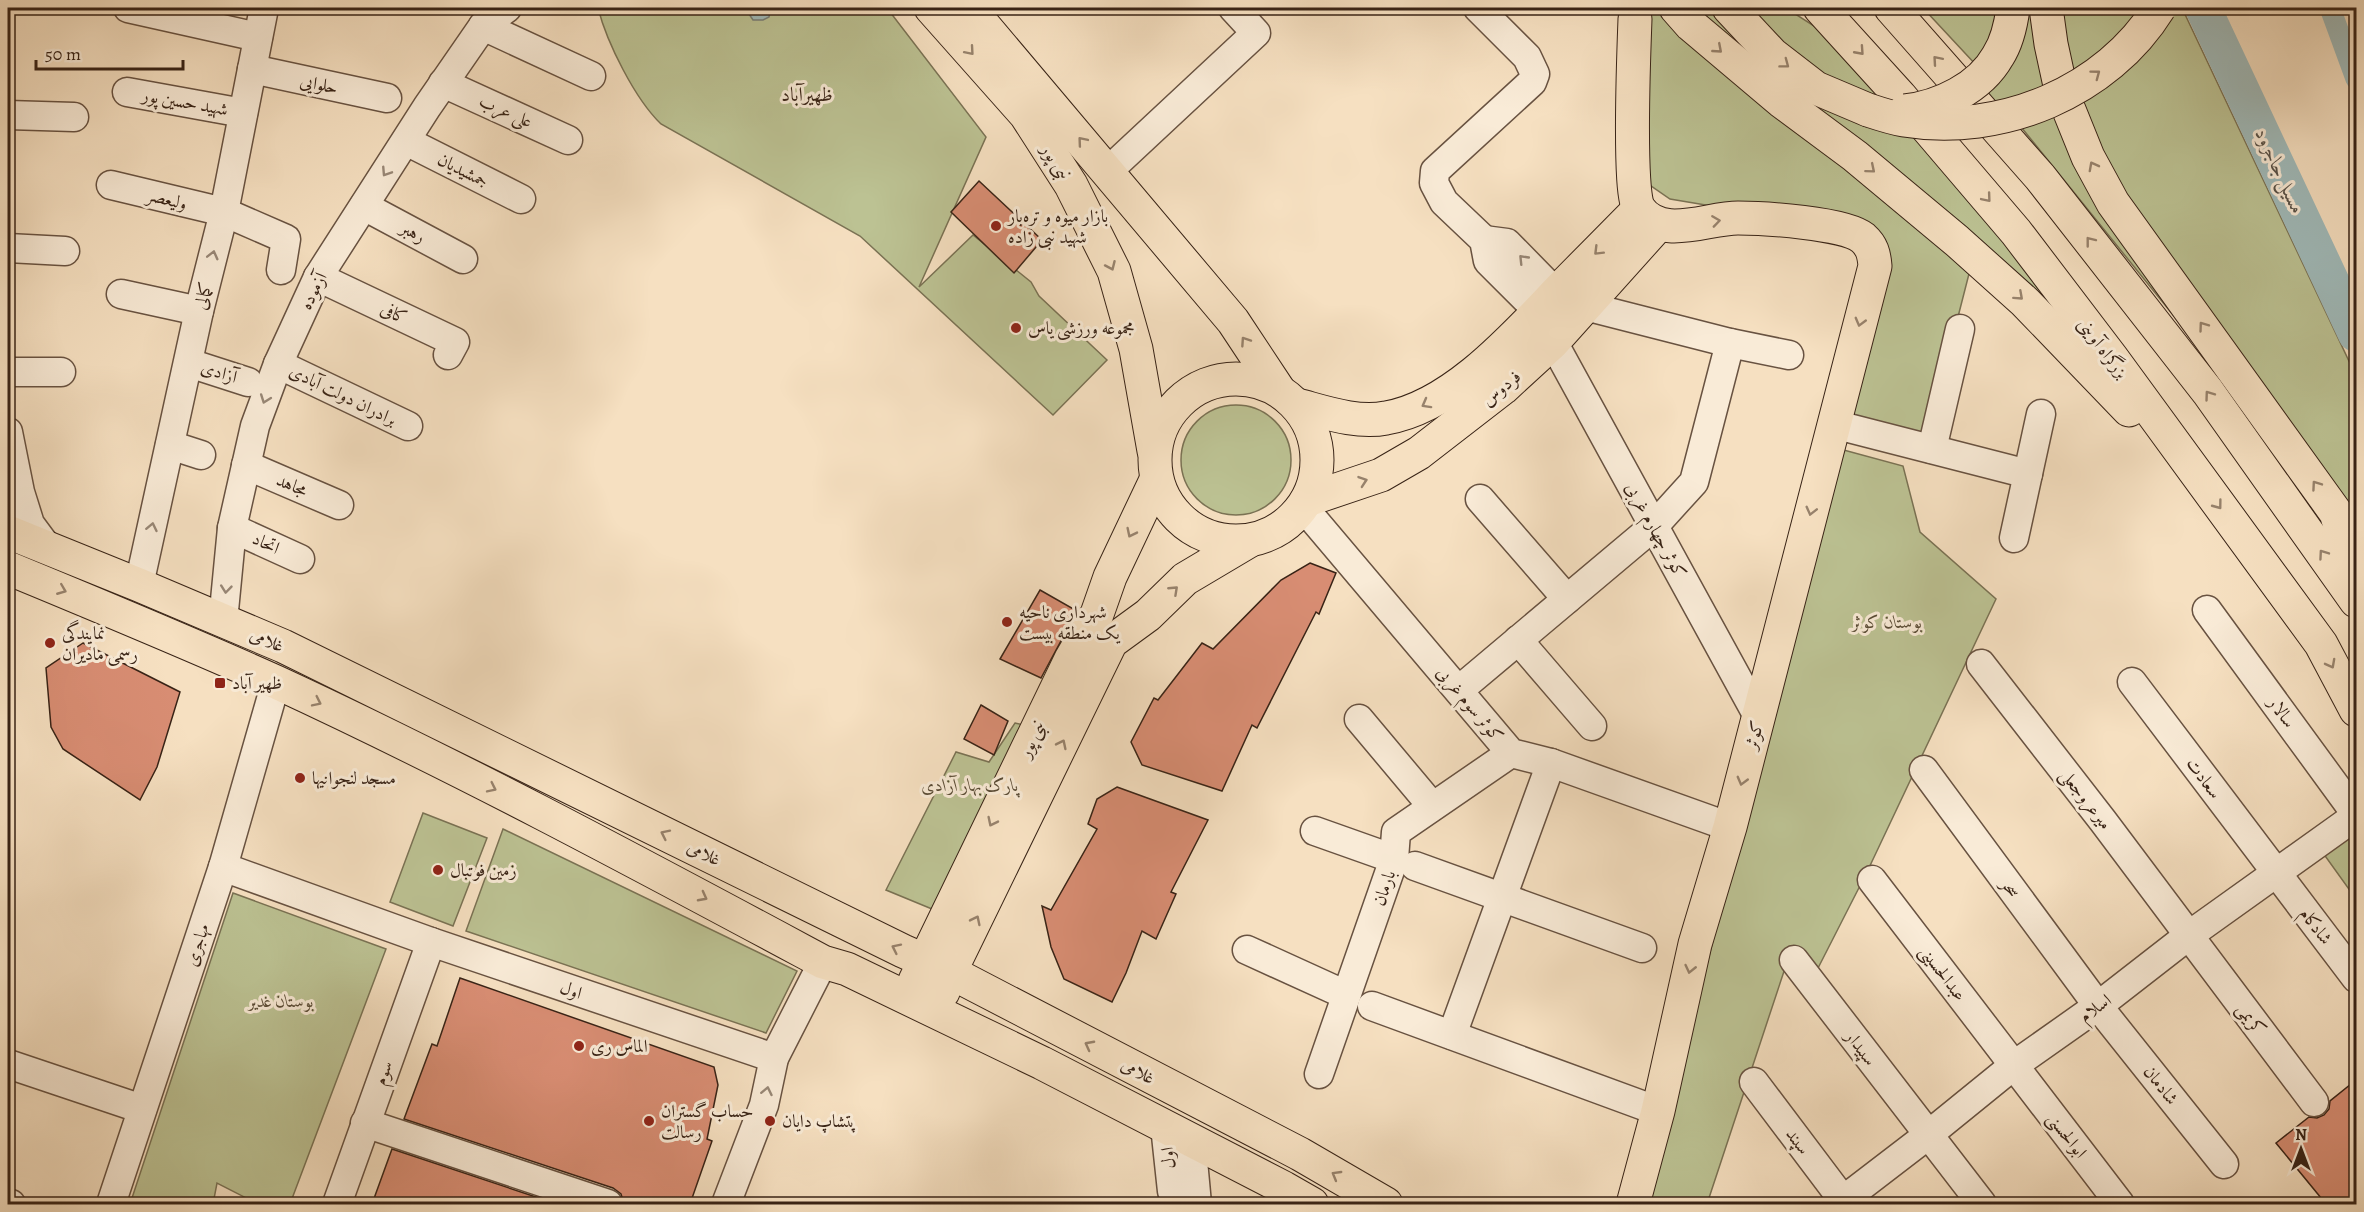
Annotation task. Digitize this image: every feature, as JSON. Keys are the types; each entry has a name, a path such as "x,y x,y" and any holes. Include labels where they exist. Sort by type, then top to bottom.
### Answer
{"main road":[{"name":"نبی پور","path":"932,8 1026,115 1071,185 1114,271 1136,349 1155,466 1097,614 1071,658 938,967"},
{"name":"نبی پور","path":"969,8 1233,321 1287,397"},
{"path":"1676,8 1691,25 1780,101 1855,156 2017,294 2123,405 2189,466"},
{"path":"1729,8 1772,54 1816,88 1868,110 1903,120 1943,123 1999,118 2040,106 2084,82 2111,62 2142,32 2159,8"},
{"name":"بزرگراه آوینی","path":"1820,8 1900,96 2016,232 2112,358 2321,644 2356,710"},
{"path":"1891,8 2040,177 2208,392 2356,601"},
{"path":"1868,110 1922,109 1957,94 1980,77 1998,57 2007,35 2013,8"},
{"path":"2046,8 2050,45 2064,96 2088,157 2113,203 2336,513 2356,576"},
{"path":"1635,19 1634,174 1636,202 1648,217"},
{"name":"کوثر","path":"1633,1204 1658,1111 1695,944 1759,718 1875,266 1874,251 1862,237 1832,227 1736,218 1677,226 1648,217"},
{"name":"فردوس","path":"1287,397 1356,418 1384,419 1410,412 1445,393 1560,304 1648,217"},
{"name":"فردوس","path":"1305,503 1381,475 1419,453 1503,388 1552,342 1560,304"},
{"path":"1233,378 1256,381 1287,397 1311,426 1317,451 1316,476 1305,503 1288,523 1270,534 1249,541 1224,541 1201,534 1181,521 1166,502 1155,466 1160,428 1172,408 1189,392 1210,382 1233,378"},
{"name":"غلامی","path":"8,532 283,646 938,967 1300,1154 1386,1204"},
{"name":"نبی پور","path":"906,998 938,967 1111,642 1148,615 1185,579 1249,541"},
{"name":"غلامی","path":"8,568 276,682 579,831 823,962 847,969 936,1011 1178,1132 1312,1204"},
{"path":"936,1011 938,967"}],"street":[{"path":"128,8 258,37"},
{"name":"کمالی","path":"139,585 199,311 224,212 264,8"},
{"name":"آزموده","path":"222,621 232,528 255,426 278,364 318,277 443,83 483,26 507,8"},
{"path":"1108,171 1256,33 1233,8"},
{"path":"1478,8 1527,57 1535,74 1532,82 1435,171 1434,183 1444,202 1484,240 1507,243 1560,304 1789,356"},
{"path":"483,26 591,76"},
{"name":"حلوایی","path":"252,69 387,99"},
{"name":"علی عرب","path":"443,83 568,140"},
{"name":"شهید حسین پور","path":"127,92 243,112"},
{"path":"8,115 74,117"},
{"name":"جمشیدیان","path":"406,141 521,199"},
{"name":"ولیعصر","path":"111,185 224,212 286,239 281,270"},
{"name":"رهبر","path":"364,206 463,259"},
{"path":"8,248 65,251"},
{"name":"کافی","path":"318,277 455,342 448,356"},
{"path":"122,294 199,311"},
{"path":"1932,449 1960,329"},
{"name":"کوثر چهارم غربی","path":"1552,342 1759,718"},
{"path":"1459,690 1654,526 1694,482 1730,343"},
{"name":"آزادی","path":"189,363 248,382"},
{"name":"برادران دولت آبادی","path":"278,364 408,426"},
{"path":"8,372 61,372"},
{"path":"2014,538 2041,414"},
{"path":"1833,424 2028,474"},
{"path":"8,432 12,475 30,524 47,547"},
{"path":"170,445 201,455"},
{"name":"مجاهد","path":"246,465 339,505"},
{"path":"1480,499 1567,599"},
{"name":"کوثر سوم غربی","path":"1305,503 1511,753 1551,763 1730,827"},
{"name":"اتحاد","path":"232,528 300,559"},
{"name":"سالار","path":"2207,610 2356,815"},
{"path":"1518,640 1592,726"},
{"name":"میرعروجعلی","path":"1981,664 2103,820 2188,936"},
{"name":"مهاجری","path":"111,1204 222,867 276,682"},
{"name":"سعادت","path":"2132,682 2276,874"},
{"path":"1359,719 1432,806"},
{"name":"بارمان","path":"1319,1074 1359,1000 1404,863 1396,832 1511,753"},
{"path":"1452,1035 1551,763"},
{"name":"سحر","path":"1924,770 2098,1006"},
{"name":"اسلام","path":"1842,1203 2013,1066 2356,815"},
{"path":"1315,831 1642,948"},
{"name":"اول","path":"222,867 431,942 774,1059"},
{"name":"شادکام","path":"2276,874 2356,978"},
{"name":"عبدالحسینی","path":"1872,880 2013,1066"},
{"name":"کریمی","path":"2188,936 2314,1102"},
{"name":"سوم","path":"337,1204 431,942"},
{"path":"1247,950 1359,1000 1658,1111"},
{"name":"سپیدار","path":"1794,960 1982,1204"},
{"path":"726,1204 764,1105 774,1059 823,962"},
{"name":"شادمان","path":"2098,1006 2224,1164"},
{"path":"8,1064 142,1109"},
{"name":"ابوالحسنی","path":"2013,1066 2120,1204"},
{"name":"سپند","path":"1754,1082 1842,1203"},
{"path":"365,1123 608,1204"},
{"path":"1178,1132 1197,1204"},
{"name":"اول","path":"1172,1191 1178,1132"}],"green space":[{"path":"598,8 887,8 986,137 919,287 973,235 1031,282 1039,296 1107,360 1053,415 860,236 661,124 641,100 623,70"},
{"path":"1643,8 1659,8 1683,32 1971,266 1927,438 1846,416 1867,232 1670,199 1644,181"},
{"path":"1689,8 1719,8 1739,31 1916,129 2069,323"},
{"path":"1737,8 1786,8 1822,31 1897,107 1852,99"},
{"path":"1923,8 2001,8 1996,30 1977,66"},
{"path":"2018,8 2037,8 2053,91 1995,110 1982,84"},
{"path":"2057,8 2149,8 2072,80"},
{"path":"2169,8 2182,8 2356,376 2356,533 2123,200 2075,98"},
{"path":"2060,105 2203,352 2017,122"},
{"path":"1236,405 1257,409 1275,421 1287,439 1291,460 1287,481 1275,499 1257,511 1236,515 1215,511 1197,499 1185,481 1181,460 1185,439 1197,421 1215,409"},
{"name":"بوستان کوثر","path":"1840,449 1903,466 1920,532 1996,599 1867,872 1815,974 1792,947 1707,1204 1645,1204"},
{"name":"پارک بهار آزادی","path":"1015,723 1033,727 932,909 886,890 956,752 989,762"},
{"name":"زمین فوتبال","path":"423,813 487,838 453,926 390,902"},
{"path":"503,829 797,971 766,1033 466,931"},
{"path":"2356,834 2356,899 2323,853"},
{"name":"بوستان غدیر","path":"233,893 386,949 290,1204 258,1204 217,1183 213,1204 130,1204"}],"water":[{"path":"750,8 771,8 769,17 763,20 753,20 749,14"}],"building":[{"name":"بازار میوه و تره‌بار شهید نبی زاده","path":"979,181 1042,240 1014,273 951,212"},
{"path":"1310,563 1336,573 1319,614 1316,612 1257,728 1252,725 1222,791 1142,765 1131,742 1154,698 1158,700 1202,643 1213,649 1281,580"},
{"path":"1040,590 1077,611 1041,678 1000,659"},
{"path":"83,643 180,692 157,767 140,800 63,749 51,727 46,668"},
{"path":"981,705 1008,721 994,755 964,739"},
{"path":"1117,787 1208,820 1171,892 1176,894 1156,939 1142,931 1112,1002 1064,979 1051,947 1042,906 1051,910 1097,829 1088,824 1097,799"},
{"path":"460,978 714,1067 718,1085 707,1139 712,1141 690,1204 624,1204 621,1194 613,1188 404,1119 432,1044 437,1046"},
{"path":"2356,1080 2356,1204 2326,1204 2276,1143 2309,1117 2317,1118 2324,1115 2329,1109 2330,1101"},
{"path":"392,1149 557,1204 372,1204"}],"waterway":[{"name":"مسیل جاجرود","path":"2203,8 2356,334"},
{"path":"2330,8 2356,79"}],"place":[{"name":"بازار میوه و تره‌بار شهید نبی زاده","path":"996,226"},
{"name":"مجموعه ورزشی یاس","path":"1016,328"},
{"name":"شهرداری ناحیه یک منطقه بیست","path":"1007,622"},
{"name":"نمایندگی رسمی مادیران","path":"50,643"},
{"name":"ظهیر آباد","path":"220,683"},
{"name":"مسجد لنجوانیها","path":"300,778"},
{"name":"زمین فوتبال","path":"438,870"},
{"name":"الماس ری","path":"579,1046"},
{"name":"حساب گستران رسالت","path":"649,1121"},
{"name":"پتشاپ دایان","path":"770,1121"}],"district":[{"name":"ظهیرآباد","path":"807,94"}]}
